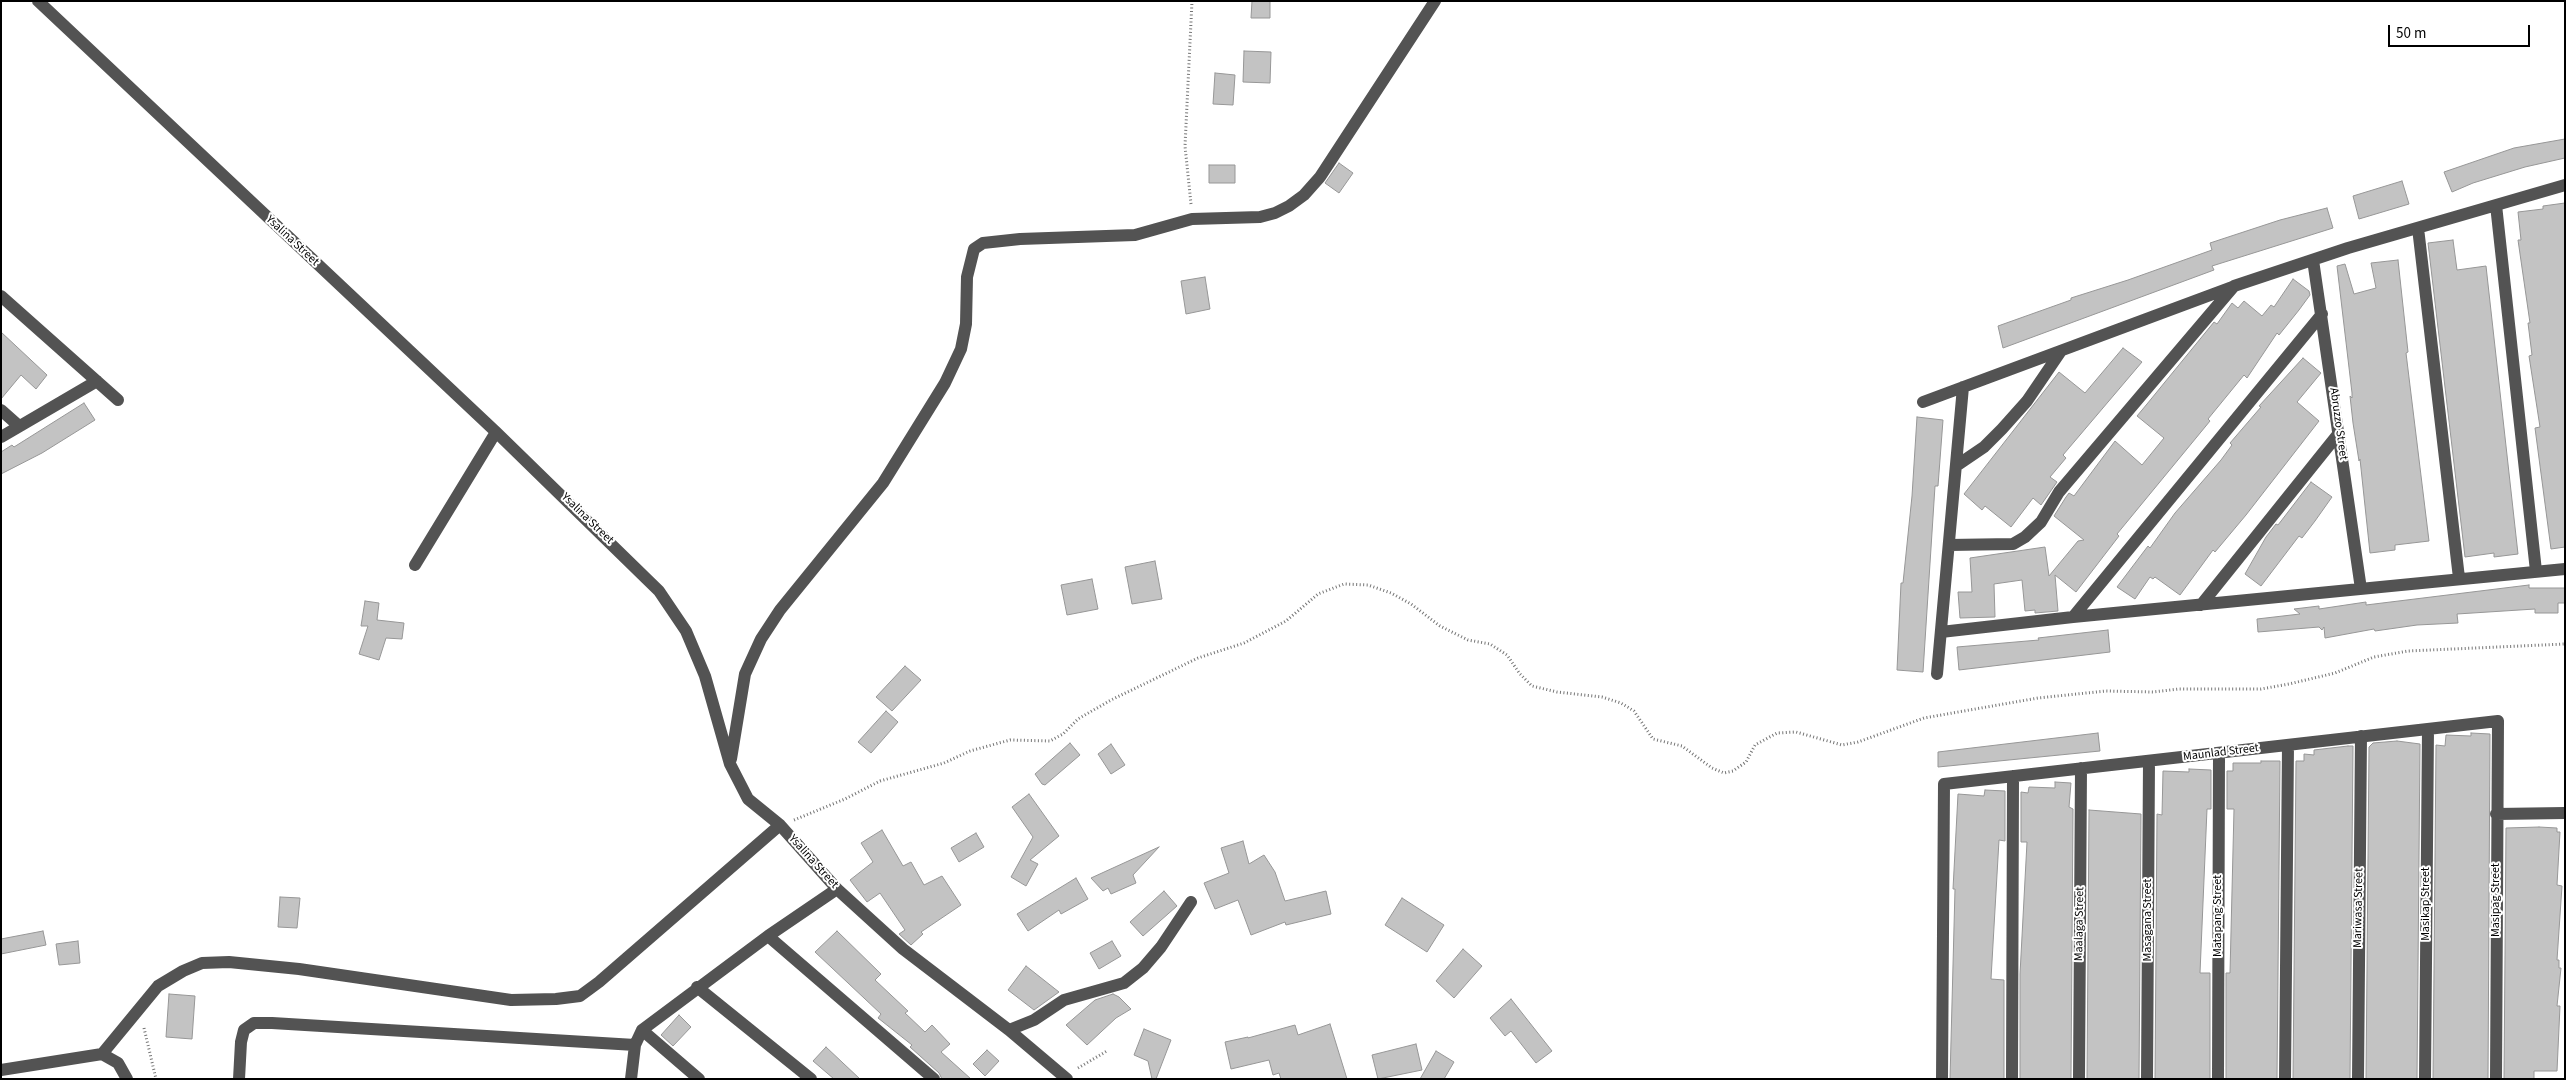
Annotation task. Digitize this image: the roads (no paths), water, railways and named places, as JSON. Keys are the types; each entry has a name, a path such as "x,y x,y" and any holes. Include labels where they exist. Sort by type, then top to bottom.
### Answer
{"street":[{"name":"Ysalina Street","path":"38,1 496,432 659,591 686,631 705,676 730,764 748,799 780,825 837,889 902,949 1009,1030 1066,1077"},
{"path":"730,764 745,674 761,639 780,610 884,483 945,383 960,349 966,324 967,277 974,249 983,243 1020,239 1134,234 1192,220 1260,217 1275,213 1304,195 1320,177 1435,1"},
{"path":"1923,402 2234,286 2313,260 2565,184"},
{"path":"2496,205 2536,571"},
{"path":"2418,228 2459,578"},
{"name":"Abruzzo Street","path":"2313,260 2361,589"},
{"path":"1949,545 2013,544 2026,537 2041,522 2059,492 2234,286"},
{"path":"1,296 118,400"},
{"path":"2073,617 2322,314"},
{"path":"1956,466 1984,447 2002,428 2026,401 2061,351"},
{"path":"1,436 97,381"},
{"path":"1937,674 1963,387"},
{"path":"1,410 19,426"},
{"path":"415,565 496,432"},
{"path":"2201,605 2339,433"},
{"path":"1941,632 2459,578 2565,569"},
{"name":"Maunlad Street","path":"1942,1079 1944,784 2498,721"},
{"name":"Masipag Street","path":"2496,1079 2498,721"},
{"name":"Masikap Street","path":"2425,1079 2428,729"},
{"name":"Mariwasa Street","path":"2358,1079 2361,736"},
{"path":"2285,1079 2288,745"},
{"name":"Matapang Street","path":"2218,1079 2219,753"},
{"name":"Masagana Street","path":"2147,1079 2149,761"},
{"name":"Maalaga Street","path":"2078,1079 2082,768"},
{"path":"2012,776 2012,1079"},
{"path":"2496,814 2565,813"},
{"path":"102,1054 158,986 183,970 202,963 229,962 299,969 511,1000 556,1000 580,996 599,982 780,825"},
{"path":"631,1079 635,1045 642,1030 697,987 837,889"},
{"path":"1009,1030 1034,1020 1064,1000 1124,983 1143,968 1155,954 1191,902"},
{"path":"768,936 934,1079"},
{"path":"697,987 811,1079"},
{"path":"239,1079 241,1042 244,1030 254,1024 282,1023 635,1045"},
{"path":"642,1030 699,1079"},
{"path":"1,1070 102,1054 118,1063 127,1079"}]}
